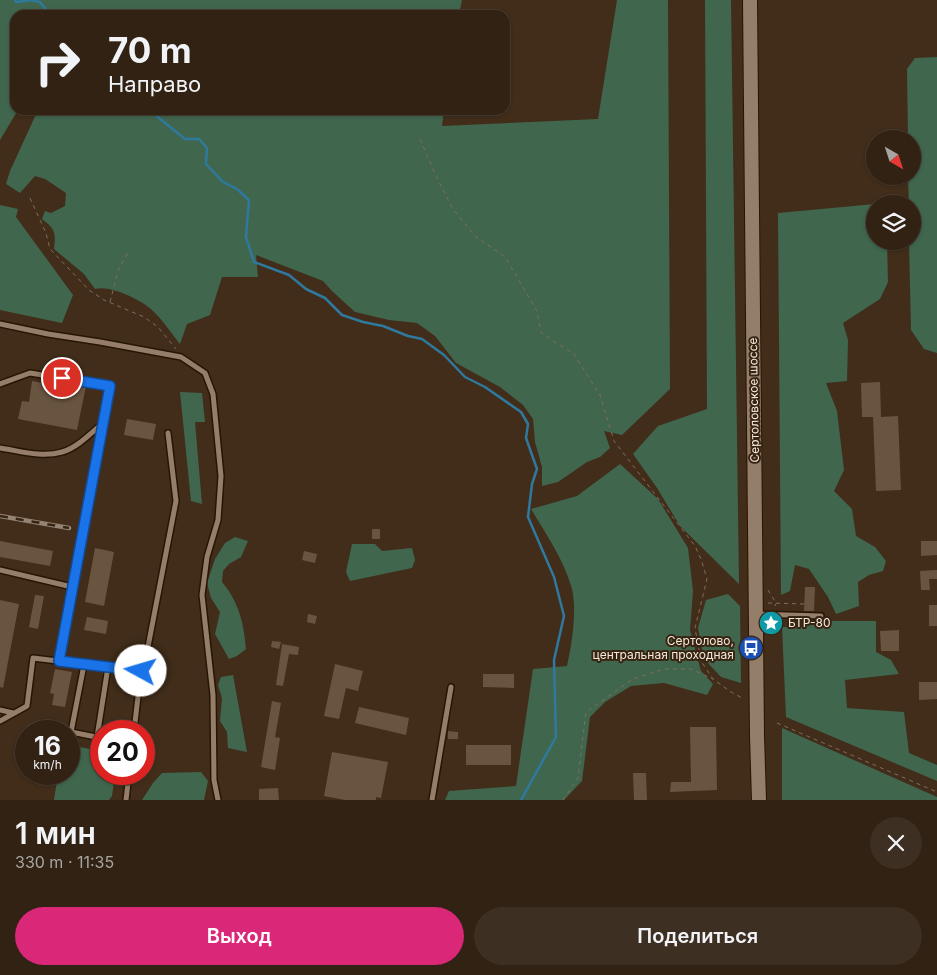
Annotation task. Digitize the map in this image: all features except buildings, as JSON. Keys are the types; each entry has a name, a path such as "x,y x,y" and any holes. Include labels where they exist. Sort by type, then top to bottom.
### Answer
{"main road":[{"name":"Сертоловское шоссе","path":"750,0 759,608 759,800"}],"lane":[{"path":"0,324 181,357 206,373 213,394 221,476 218,520 207,557 202,595 213,695 214,780 218,800"},
{"path":"0,384 30,373 110,386 59,661"},
{"path":"0,448 39,455 62,452 78,443 103,423"},
{"path":"135,720 141,671 147,652 176,501 168,433"},
{"path":"0,570 72,586"},
{"path":"759,608 775,615 821,616"},
{"path":"0,721 27,706 33,658 141,671"},
{"path":"84,665 71,732 90,735"},
{"path":"101,720 108,667"},
{"path":"432,800 451,687"},
{"path":"0,710 13,714"},
{"path":"126,800 128,785"}],"path":[{"path":"420,139 453,208 476,236 505,257 537,312 541,332 573,353 600,395 614,441 695,546 707,579 695,628 701,661 713,679"},
{"path":"30,198 46,232 50,250 89,290 110,302 144,317 158,327 181,357"},
{"path":"110,302 118,271 128,252"},
{"path":"767,589 776,603 775,615"},
{"path":"759,608 776,603 804,604"},
{"path":"562,800 578,778 586,712 633,679 664,669 690,669 713,679 758,706"},
{"path":"778,723 937,792"}],"green space":[{"path":"0,0 462,0 460,10 10,10 10,115 15,115 0,140"},
{"path":"617,0 668,0 670,389 622,435 604,431 610,448 600,457 587,462 558,482 542,486 542,467 535,442 533,419 523,405 500,387 456,363 435,336 417,323 389,320 355,312 323,281 256,255 258,277 222,277 210,315 187,324 180,344 160,318 147,306 117,291 102,288 95,289 84,274 54,249 54,231 42,219 45,211 51,213 65,206 66,193 45,179 35,176 20,193 6,184 36,115 443,115 442,126 598,119"},
{"path":"705,0 731,0 739,584 680,526 657,488 633,454 658,426 707,409"},
{"path":"937,57 937,353 924,349 911,330 909,250 921,250 921,195 909,195 908,185 921,185 921,130 908,130 907,69 915,58"},
{"path":"0,205 18,209 16,217 73,295 62,323 0,310"},
{"path":"866,205 866,250 887,250 888,282 880,299 843,323 848,340 847,381 826,383 837,411 844,470 834,491 852,509 856,536 875,547 886,561 883,571 869,575 858,582 859,606 836,614 828,597 809,569 795,565 790,591 781,595 778,213"},
{"path":"180,392 202,393 205,422 195,422 202,504 191,501"},
{"path":"620,464 658,499 688,548 693,591 690,630 701,671 713,684 707,695 664,683 631,686 605,702 590,717 582,781 564,800 445,800 449,791 516,786 533,669 567,666 574,617 572,589 559,558 531,509 577,496"},
{"path":"235,537 248,541 241,557 229,564 223,571 222,582 237,605 244,631 246,649 229,659 215,634 220,612 211,598 207,583 215,559 225,543"},
{"path":"352,544 375,544 382,551 412,548 415,560 412,568 350,581 346,572"},
{"path":"728,594 740,606 741,683 721,677 704,659 698,628 706,600"},
{"path":"813,621 876,621 876,652 891,660 899,674 845,680 847,708 904,712 909,753 937,765 937,781 786,717 782,627 804,627"},
{"path":"233,675 247,752 228,748 227,732 220,721 222,698 218,685 221,677"},
{"path":"782,728 937,797 937,800 782,800"},
{"path":"80,747 90,749 90,785 114,785 112,796 109,800 54,800 56,785 80,785"},
{"path":"201,772 208,781 204,800 142,800 152,785 155,785 155,781 162,773"}],"waterway":[{"path":"15,0 16,2 31,0 40,2 46,10"},
{"path":"155,115 185,139 199,139 207,148 206,164 223,182 237,189 249,200 246,237 254,262 289,275 306,289 325,298 342,315 422,339 444,355 465,377 485,387 521,412 528,424 526,438 537,469 532,484 528,517 554,577 564,616 554,660 556,737 521,800"}],"railway":[{"path":"0,516 69,528"}],"place":[{"name":"БТР-80","path":"771,623"},
{"name":"Сертолово, центральная проходная","path":"751,648"}],"route":[{"path":"62,378 110,386 59,661 141,671"}]}
